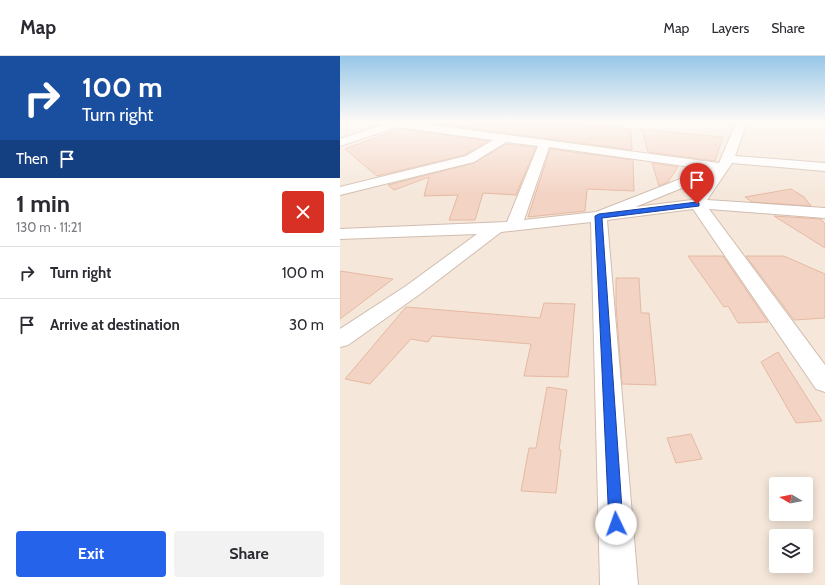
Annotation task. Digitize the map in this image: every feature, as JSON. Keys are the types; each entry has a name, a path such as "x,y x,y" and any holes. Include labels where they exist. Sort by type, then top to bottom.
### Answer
{"street":[{"path":"340,191 470,159 492,146"},
{"path":"340,340 505,227 544,146"},
{"path":"561,146 725,163 825,167"},
{"path":"697,204 725,163 732,146"},
{"path":"599,216 725,163"},
{"path":"697,204 825,383"},
{"path":"340,234 505,227 697,204 825,213"},
{"path":"599,216 619,585"}],"shaded area":[{"path":"340,146 825,146 825,585 340,585"}],"building":[{"path":"354,146 481,146 465,155 377,176 345,149"},
{"path":"503,146 536,147 516,195 483,193 475,220 449,220 458,195 424,196 429,177 394,190 388,185 474,163"},
{"path":"600,146 632,146 632,150"},
{"path":"646,146 720,146 715,161 648,152"},
{"path":"550,149 633,160 634,191 587,189 585,211 528,217"},
{"path":"652,163 678,167 668,182 659,186"},
{"path":"791,189 804,197 811,206 752,202 745,197"},
{"path":"774,216 821,219 825,224 825,248"},
{"path":"688,256 723,256 768,322 738,323 728,306 724,307"},
{"path":"746,256 784,256 825,274 825,318 794,320"},
{"path":"340,271 393,279 340,319"},
{"path":"616,278 639,278 641,313 649,313 656,385 622,384 616,305"},
{"path":"544,303 575,304 568,377 524,376 531,344 432,336 428,342 411,339 370,384 345,379 406,307 540,318"},
{"path":"778,352 822,421 796,423 761,362"},
{"path":"547,387 567,390 559,450 561,450 556,493 521,491 529,448 536,448"},
{"path":"691,434 702,459 676,463 667,438"}],"route":[{"path":"616,524 599,216 697,204"}]}
